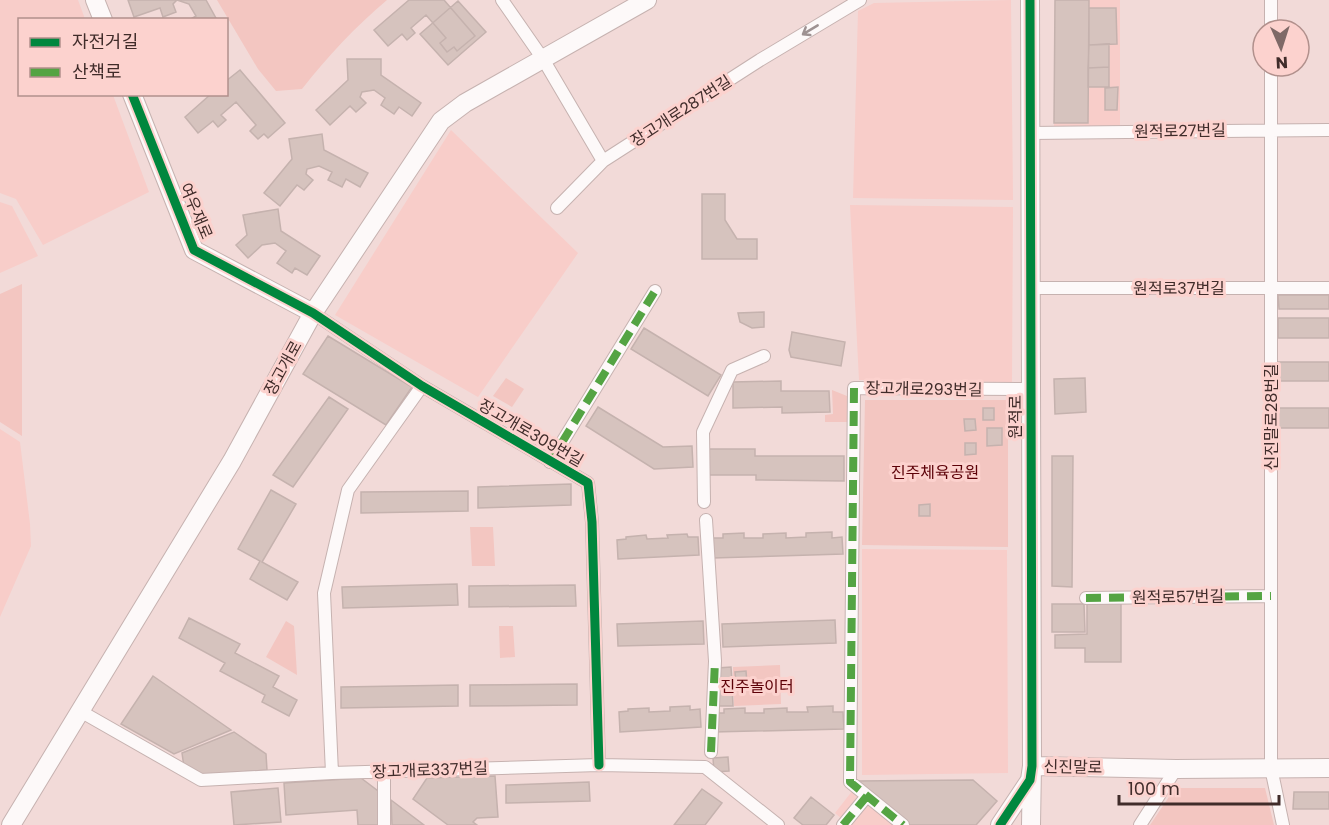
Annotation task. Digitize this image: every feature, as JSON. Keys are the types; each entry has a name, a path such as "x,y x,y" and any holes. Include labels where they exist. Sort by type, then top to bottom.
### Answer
{"street":[{"path":"95,0 102,18"},
{"path":"502,0 543,59 603,161"},
{"name":"장고개로","path":"11,825 232,461 313,314 441,121 465,103 647,0"},
{"name":"원적로","path":"1000,825 1030,780 1032,766 1030,0"},
{"path":"1271,0 1271,18"},
{"name":"장고개로287번길","path":"557,208 603,161 855,1"},
{"name":"신진말로28번길","path":"1271,78 1270,768 1283,825"},
{"name":"여우재로","path":"133,96 194,250 313,314"},
{"name":"원적로27번길","path":"1030,133 1329,130"},
{"name":"원적로37번길","path":"1030,288 1329,288"},
{"path":"550,462 655,291"},
{"name":"장고개로309번길","path":"313,314 422,386 588,483 592,522 599,765"},
{"path":"704,502 704,432 732,370 764,356"},
{"path":"332,773 324,593 340,522 348,490 422,386"},
{"name":"장고개로293번길","path":"867,796 850,782 854,388 1030,389"},
{"path":"706,520 715,661 711,752"},
{"name":"원적로57번길","path":"1086,598 1271,596"},
{"name":"장고개로337번길","path":"80,711 201,780 332,773 599,765 705,767 778,825"},
{"path":"1031,825 1032,766"},
{"name":"신진말로","path":"1032,766 1176,769 1329,768"},
{"path":"1140,825 1176,769"},
{"path":"384,772 384,825"},
{"path":"843,825 867,796 903,825"}],"shaded area":[{"path":"0,0 78,0 85,18 18,18 18,96 113,96 149,192 43,245 16,199 0,193"},
{"path":"1011,0 1013,200 853,198 858,11 874,3"},
{"path":"1055,0 1120,0 1120,127 1054,128"},
{"path":"451,130 578,253 478,397 335,315"},
{"path":"0,202 12,206 38,256 0,273"},
{"path":"850,205 1013,207 1012,382 859,380"},
{"path":"0,429 20,442 31,546 0,617"},
{"path":"862,549 1007,550 1008,773 862,775"},
{"path":"853,790 897,825 849,825 835,813"}],"green space":[{"path":"217,0 387,0 342,42 302,89 276,91 258,69"},
{"path":"22,284 22,436 0,422 0,294"},
{"path":"506,378 524,389 512,407 493,396"},
{"path":"832,390 847,396 847,422 825,422 825,415 833,414"},
{"name":"진주체육공원","path":"865,400 1008,400 1008,547 862,545"},
{"path":"470,527 493,527 495,566 472,566"},
{"path":"286,621 294,626 297,675 266,657"},
{"path":"499,626 513,626 515,657 500,658"},
{"name":"진주놀이터","path":"780,665 781,704 734,706 733,667"},
{"path":"1175,788 1265,788 1274,825 1150,825"}],"building":[{"path":"128,0 177,0 173,4 176,12 163,17 160,8 134,17"},
{"path":"177,0 206,0 216,18 192,18 196,16 189,4"},
{"path":"409,0 444,0 475,36 457,51 454,47 447,52 440,43 446,38 426,15 411,28 415,33 407,40 402,34 388,46 374,30"},
{"path":"1055,0 1089,0 1088,123 1054,123"},
{"path":"458,1 486,32 448,65 420,34"},
{"path":"1089,8 1116,8 1117,44 1089,45"},
{"path":"1109,44 1109,67 1088,68 1089,45"},
{"path":"347,59 381,59 381,75 421,103 412,116 399,107 394,114 381,105 385,98 374,90 362,92 360,97 366,103 356,112 350,106 330,125 316,110 348,80"},
{"path":"1109,67 1109,87 1088,87 1088,68"},
{"path":"240,70 285,123 268,138 264,134 258,139 250,131 256,125 236,102 221,115 226,120 218,127 213,121 198,133 185,117 209,96 228,96 228,79"},
{"path":"1118,87 1117,110 1105,110 1105,88"},
{"path":"322,134 324,150 368,173 360,187 346,179 342,187 328,180 332,172 319,166 307,169 306,174 313,180 304,190 297,185 280,206 264,193 292,159 289,139"},
{"path":"702,194 725,194 725,220 737,239 757,239 757,259 702,259"},
{"path":"278,209 281,231 320,256 307,275 295,268 292,273 277,263 286,251 275,243 262,245 248,258 236,245 247,235 243,215"},
{"path":"1278,295 1329,295 1329,309 1279,309"},
{"path":"764,312 764,327 752,328 740,322 738,313"},
{"path":"1278,318 1329,318 1329,338 1278,338"},
{"path":"644,328 721,375 708,396 631,349"},
{"path":"792,332 845,342 841,366 791,357 789,350"},
{"path":"328,336 412,387 386,425 303,374"},
{"path":"1278,362 1329,362 1329,381 1278,381"},
{"path":"1085,378 1086,412 1055,414 1054,379"},
{"path":"781,381 781,391 829,391 830,412 782,413 782,407 733,408 733,382"},
{"path":"329,397 348,409 293,487 273,475"},
{"path":"598,407 663,447 692,446 693,467 654,469 586,426"},
{"path":"983,408 994,408 994,420 983,420"},
{"path":"1278,408 1329,408 1329,428 1278,428"},
{"path":"964,419 975,419 976,430 965,431"},
{"path":"987,428 1002,428 1002,445 987,446"},
{"path":"965,443 976,443 976,454 965,455"},
{"path":"708,449 755,449 755,456 844,456 844,481 756,480 756,475 708,475"},
{"path":"1052,456 1073,456 1072,587 1052,586"},
{"path":"571,484 571,505 478,508 478,487"},
{"path":"271,490 296,504 262,562 298,582 287,600 250,579 260,561 238,549"},
{"path":"468,491 468,511 361,513 361,492"},
{"path":"930,504 930,516 919,516 919,505"},
{"path":"832,532 832,538 842,537 843,554 713,558 713,538 723,538 723,534 744,533 744,538 763,538 763,534 786,533 786,538 806,537 806,533"},
{"path":"687,534 688,537 698,537 699,555 618,559 617,540 646,535 647,539"},
{"path":"457,584 458,605 343,608 342,587"},
{"path":"575,585 576,606 469,607 469,586"},
{"path":"1087,603 1121,603 1121,662 1085,662 1085,648 1055,648 1055,635 1087,634"},
{"path":"1052,604 1084,604 1085,632 1052,632"},
{"path":"189,618 240,644 235,653 279,676 273,687 297,700 289,716 262,702 265,695 220,671 225,663 179,638"},
{"path":"835,620 836,643 723,647 722,624"},
{"path":"703,621 704,644 618,646 617,624"},
{"path":"731,667 732,681 718,681 717,668"},
{"path":"746,671 747,683 736,683 735,672"},
{"path":"153,676 231,730 174,754 121,724"},
{"path":"577,684 577,705 470,706 470,685"},
{"path":"458,685 458,706 341,708 341,687"},
{"path":"732,685 733,706 717,706 717,686"},
{"path":"690,706 690,710 700,709 701,727 620,732 619,712 649,708 649,712 670,711 670,707"},
{"path":"833,706 833,712 843,712 844,729 714,732 714,713 724,713 724,709 745,708 745,713 764,713 764,709 787,708 787,712 808,712 807,707"},
{"path":"234,732 266,754 267,770 202,775 184,767 182,753"},
{"path":"728,757 729,771 714,772 713,758"},
{"path":"495,776 498,817 477,818 473,822 477,825 448,825 413,799 427,778"},
{"path":"361,778 378,791 380,825 358,825 357,810 286,815 284,783"},
{"path":"973,780 997,801 976,825 909,825 855,781"},
{"path":"589,782 590,801 506,803 506,785"},
{"path":"278,788 281,822 234,825 231,792"},
{"path":"702,789 722,803 705,825 674,825"},
{"path":"1294,792 1329,792 1329,809 1293,809"},
{"path":"811,797 834,815 826,825 803,825 794,818"},
{"path":"391,800 424,825 392,825"}],"marked path":[{"path":"550,462 655,291"},
{"path":"854,388 850,782 903,825"},
{"path":"1086,598 1271,596"},
{"path":"711,752 715,661"},
{"path":"843,825 867,796"}],"cycle path":[{"path":"1000,825 1030,780 1032,766 1030,0"},
{"path":"133,96 194,250 313,313 422,386 588,483 592,522 599,765"}]}
